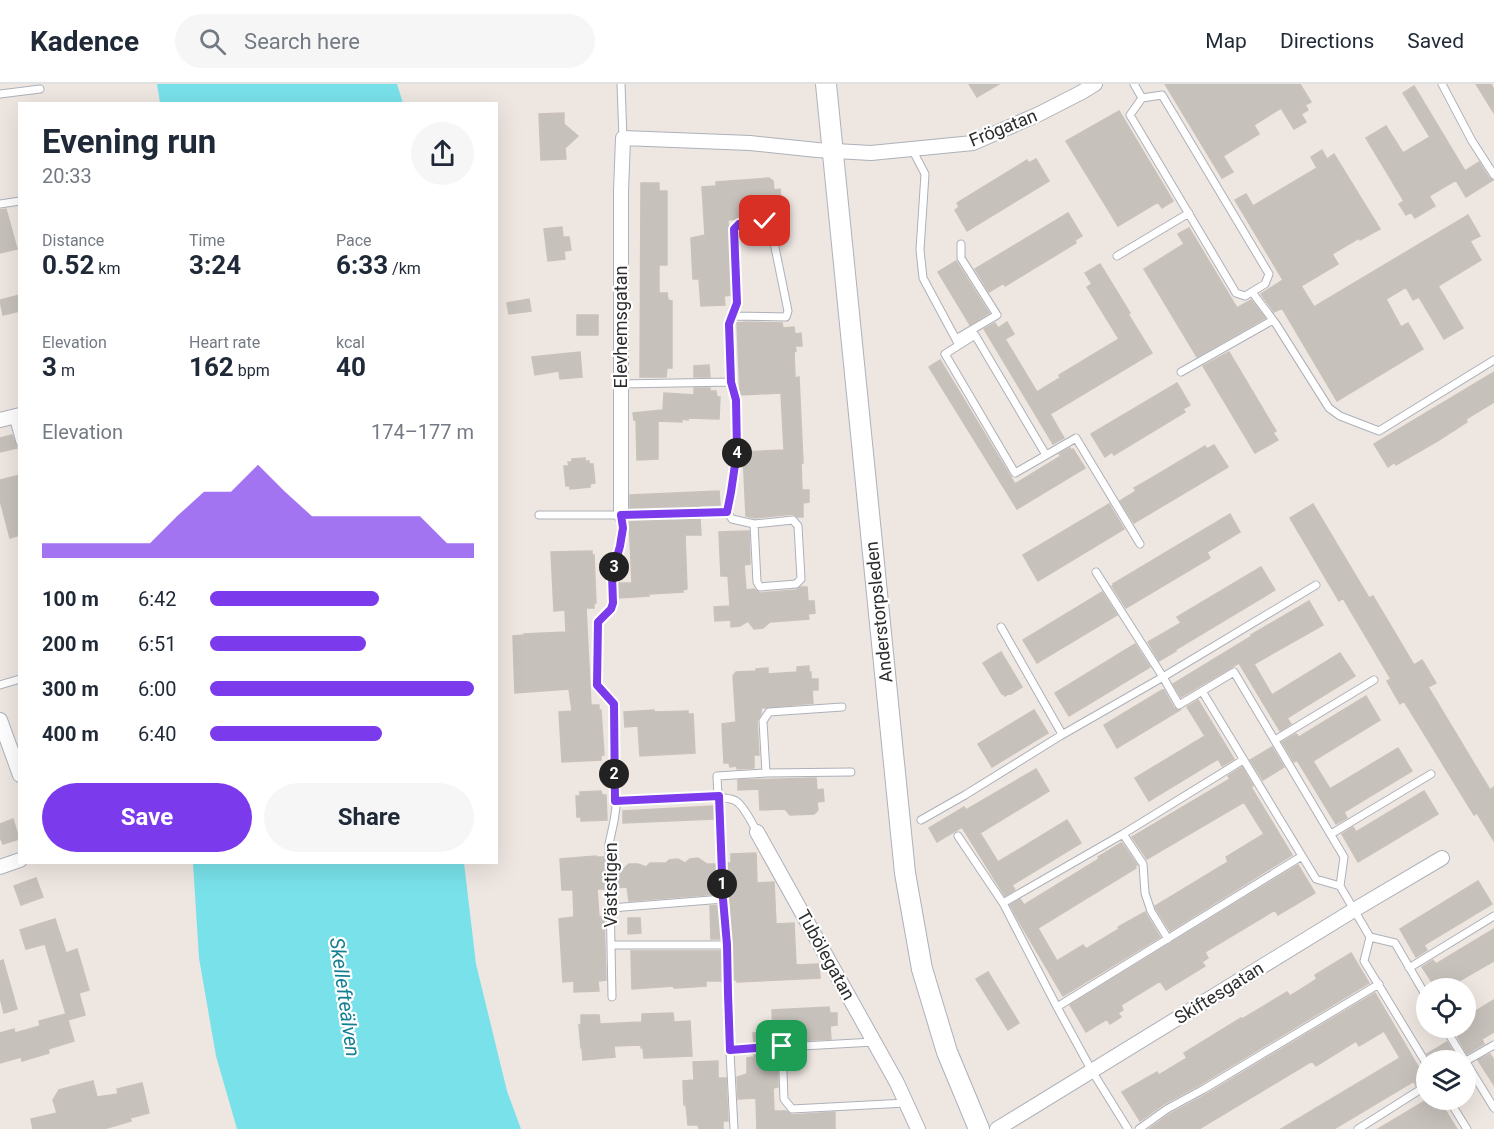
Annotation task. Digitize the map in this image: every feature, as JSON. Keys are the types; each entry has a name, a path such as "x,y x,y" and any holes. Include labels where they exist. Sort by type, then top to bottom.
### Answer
{"main road":[{"name":"Anderstorpsleden","path":"826,84 905,873 922,969 947,1052 979,1129"}],"street":[{"name":"Frögatan","path":"832,151 871,153 973,143 1039,114 1095,84"},
{"path":"623,138 750,143 832,151"},
{"name":"Elevhemsgatan","path":"621,515 623,138"},
{"path":"0,720 18,770"},
{"name":"Tubölegatan","path":"757,832 897,1083 918,1129"},
{"name":"Skiftesgatan","path":"997,1129 1442,858"},
{"path":"0,867 18,861"}],"lane":[{"path":"24,84 30,90"},
{"name":"Elevhemsgatan","path":"621,84 623,138"},
{"path":"1134,84 1142,98"},
{"path":"1442,84 1472,141 1494,175"},
{"path":"0,94 40,89"},
{"path":"1161,95 1269,274 1265,284 1245,296 1236,293 1130,115 1142,98 1161,95"},
{"path":"912,149 925,174 920,250 923,279 958,342"},
{"path":"0,204 18,201"},
{"path":"1117,256 1189,213"},
{"path":"732,316 786,317 788,310 770,223 765,221 739,224 734,229 737,303 732,316 729,324 731,382 736,400 737,451 727,512 732,519 754,524 793,520 798,526 801,579 796,584 760,586 757,582 754,524"},
{"path":"961,244 962,258 996,315 945,354 1015,473 1076,438 1140,544"},
{"path":"1252,292 1273,320 1329,408 1340,416 1379,431 1494,360"},
{"path":"1181,372 1273,320"},
{"path":"958,342 975,335 1046,455"},
{"path":"621,384 731,382"},
{"path":"11,417 18,436"},
{"path":"539,515 727,512"},
{"name":"Väststigen","path":"612,997 609,844 615,801 614,704 597,685 598,622 611,609 613,603 612,575 623,528 621,515"},
{"path":"1096,572 1179,705 1234,672 1344,856 1340,886 1354,910 1370,937 1395,944 1416,980"},
{"path":"921,819 1316,585"},
{"path":"1001,627 1062,734"},
{"path":"0,685 18,680"},
{"path":"1275,741 1374,680"},
{"path":"1202,691 1316,879 1340,886"},
{"path":"766,773 763,721 769,712 842,707"},
{"path":"1004,903 1123,834 1243,760"},
{"path":"734,1129 727,945 717,776 851,772"},
{"path":"1331,834 1431,774"},
{"path":"615,801 719,796"},
{"name":"Tubölegatan","path":"719,796 736,801 745,811 757,832"},
{"path":"1123,834 1143,864 1145,893 1151,911 1168,939"},
{"path":"958,836 1004,903 1092,1071 1128,1129"},
{"path":"1057,1007 1302,856"},
{"path":"611,908 723,899"},
{"path":"1409,968 1494,916"},
{"path":"1370,937 1364,961 1418,1050"},
{"name":"Väststigen","path":"611,945 727,945"},
{"path":"1138,1129 1167,1109 1379,984"},
{"path":"730,1050 874,1042"},
{"path":"1476,1055 1494,1045"},
{"path":"782,1046 784,1100 792,1109 906,1103"},
{"path":"1476,1077 1494,1107"},
{"path":"1358,1129 1416,1092"},
{"path":"1455,1110 1467,1129"}],"water":[{"path":"157,84 397,84 403,102 160,102"},
{"name":"Skellefteälven","path":"193,864 464,864 476,964 507,1091 521,1129 237,1129 216,1056 199,958"}],"building":[{"path":"969,84 999,84 977,97"},
{"path":"1165,84 1300,84 1311,102 1305,105 1308,110 1301,114 1306,122 1294,129 1281,108 1254,125 1259,134 1223,156 1233,172 1222,178"},
{"path":"1476,84 1491,84 1494,90 1494,113"},
{"path":"1414,86 1465,171 1479,162 1489,178 1493,180 1466,197 1456,180 1429,196 1435,206 1415,218 1411,212 1406,215 1399,204 1404,201 1366,138 1386,126 1403,153 1430,137 1403,93"},
{"path":"1119,111 1173,201 1162,208 1158,202 1118,226 1066,141"},
{"path":"564,113 564,124 578,136 565,148 566,159 541,160 539,114"},
{"path":"1322,150 1327,159 1334,154 1380,229 1332,254 1338,264 1301,286 1314,307 1468,215 1480,236 1470,241 1481,260 1438,286 1463,328 1444,339 1419,297 1413,300 1406,287 1386,299 1401,327 1408,323 1423,349 1337,401 1282,308 1274,312 1261,294 1283,280 1235,200 1246,194 1253,206 1317,168 1311,157"},
{"path":"1036,159 1049,181 967,231 955,210 959,207 957,203 1027,160 1029,163"},
{"path":"769,178 773,181 774,190 780,189 781,202 774,202 774,207 763,208 763,216 728,220 731,295 724,296 725,305 701,306 699,279 693,279 691,238 705,235 702,187 716,186 716,182"},
{"path":"641,183 659,183 659,191 667,191 667,265 659,265 659,293 667,293 668,300 672,301 672,368 667,368 666,377 640,377"},
{"path":"6,209 17,249 0,253 0,210"},
{"path":"1068,213 1082,236 1075,240 1076,243 1005,286 1004,283 989,292 975,269"},
{"path":"562,227 563,237 569,237 571,250 564,251 565,259 548,261 544,229"},
{"path":"1189,228 1237,308 1251,300 1265,318 1197,357 1144,269 1184,244 1178,234"},
{"path":"956,261 989,313 970,325 938,272"},
{"path":"1100,264 1152,353 1050,414 1064,438 1053,444 984,329 995,323 998,328 1007,322 1014,334 1005,339 1037,392 1060,378 1059,375 1119,339 1087,287 1092,284 1085,273"},
{"path":"18,296 18,311 3,315 0,300"},
{"path":"529,299 531,311 509,314 507,303"},
{"path":"577,315 598,315 598,335 577,335"},
{"path":"737,323 782,323 783,328 794,327 795,334 801,333 802,346 795,346 796,351 794,352 795,378 799,377 802,490 809,490 809,502 803,503 803,517 793,514 754,518 746,516 743,452 784,450 781,393 740,395"},
{"path":"580,352 582,377 560,379 559,371 535,375 532,357"},
{"path":"1229,352 1276,431 1273,433 1278,440 1255,453 1203,366"},
{"path":"940,360 1015,484 1070,448 1085,468 1017,509 929,367"},
{"path":"709,365 710,377 694,377 694,366"},
{"path":"1494,372 1494,402 1466,419 1467,422 1439,440 1396,465 1395,462 1388,467 1374,444"},
{"path":"1177,383 1190,405 1183,409 1185,412 1114,455 1112,452 1105,457 1091,434"},
{"path":"694,388 710,388 710,391 716,391 717,397 720,397 719,419 688,418 688,420 682,419 682,422 658,421 658,459 637,460 636,420 634,420 633,413 663,410 664,393 694,395"},
{"path":"12,435 17,448 0,452 0,438"},
{"path":"1214,445 1228,467 1134,523 1120,501 1136,491 1134,488 1205,446 1207,449"},
{"path":"585,458 589,464 593,464 595,483 590,484 590,487 570,489 570,486 566,486 564,466 569,466 568,462 572,462 572,459"},
{"path":"18,476 18,536 10,538 0,500 0,480"},
{"path":"719,491 720,505 630,509 630,495"},
{"path":"1109,504 1124,529 1038,581 1023,555"},
{"path":"1313,504 1369,598 1373,596 1414,665 1422,660 1436,683 1428,687 1490,790 1494,787 1494,841 1477,813 1474,815 1404,701 1400,704 1387,681 1391,679 1343,598 1339,601 1290,518"},
{"path":"1230,514 1240,532 1207,552 1210,558 1126,608 1112,586 1113,584"},
{"path":"700,518 701,535 685,535 687,589 683,592 619,598 618,583 632,583 629,520"},
{"path":"749,531 750,564 744,565 746,590 754,589 760,593 807,587 808,601 814,601 815,613 808,614 809,619 770,622 763,628 754,629 748,621 740,626 731,627 731,620 715,621 714,607 730,606 728,576 721,576 719,532"},
{"path":"592,551 596,603 594,603 594,608 586,608 591,705 599,705 599,710 601,710 604,755 601,755 601,760 562,762 559,712 572,711 569,689 515,693 513,636 566,632 565,610 554,611 551,552"},
{"path":"1261,567 1275,590 1159,661 1148,642 1181,623 1177,617"},
{"path":"1102,592 1117,615 1037,663 1023,640"},
{"path":"1309,601 1323,625 1254,664 1272,695 1340,653 1355,676 1287,718 1291,724 1280,731 1239,663 1181,697 1173,684"},
{"path":"1135,644 1150,667 1069,716 1055,693"},
{"path":"1001,652 1022,687 1005,696 983,663"},
{"path":"809,666 811,679 818,679 818,690 812,690 813,703 761,708 757,721 759,755 754,755 754,768 737,769 737,766 730,767 729,763 724,763 722,724 736,722 733,676 736,672 768,668 768,674 797,672 797,667"},
{"path":"1162,690 1174,708 1180,710 1117,748 1104,725"},
{"path":"1366,696 1380,720 1313,761 1330,789 1398,748 1412,771 1344,812 1347,818 1336,824 1297,760 1294,762 1282,742 1296,734 1299,737"},
{"path":"1198,700 1234,759 1222,766 1218,759 1149,801 1135,778 1205,736 1187,707"},
{"path":"654,710 654,712 688,711 688,714 693,714 695,753 640,756 638,726 625,727 624,712"},
{"path":"1034,710 1048,733 992,767 978,744"},
{"path":"1272,747 1284,767 1263,780 1250,760"},
{"path":"1242,767 1253,786 1251,787 1292,855 1170,931 1155,906 1228,862 1226,857 1264,834 1244,802 1147,859 1132,837 1230,779 1228,776"},
{"path":"1036,769 1049,791 980,833 998,862 1067,820 1081,843 1012,885 1015,890 1005,896 962,827 937,842 929,828 964,807 966,810"},
{"path":"816,778 817,790 823,789 824,801 817,802 818,810 814,814 790,815 785,809 760,810 759,789 738,790 738,780"},
{"path":"601,791 602,795 606,795 607,820 581,821 581,817 577,817 576,796 580,796 580,792"},
{"path":"1424,791 1438,814 1358,862 1342,834 1353,827 1356,832"},
{"path":"713,806 713,819 623,823 623,811"},
{"path":"13,819 18,839 3,844 0,837 0,824"},
{"path":"1121,843 1137,865 1136,868 1038,928 1057,961 1083,945 1086,949 1145,912 1160,937 1063,996 1010,905 1020,899 1024,905"},
{"path":"756,853 757,883 774,882 776,924 794,923 796,965 819,964 820,978 737,982 733,980 727,863 731,863 731,854"},
{"path":"604,857 604,889 597,889 599,917 604,916 606,980 598,981 599,991 574,992 574,981 563,982 559,919 574,917 573,890 562,890 560,859"},
{"path":"698,858 707,864 716,864 717,894 629,901 627,887 615,888 615,872 621,871 629,864 646,867 650,863 666,863 669,860 678,859 685,863 690,859"},
{"path":"1298,865 1315,893 1278,915 1275,910 1205,952 1208,958 1202,962 1205,966 1166,990 1160,981 1121,1005 1123,1010 1118,1013 1121,1017 1110,1024 1107,1019 1086,1032 1070,1005"},
{"path":"36,878 43,897 21,905 14,886"},
{"path":"1478,881 1492,904 1424,945 1427,950 1416,957 1400,929"},
{"path":"718,905 721,939 711,939 710,906"},
{"path":"628,918 640,918 641,933 628,934"},
{"path":"55,919 66,953 77,949 89,990 79,993 85,1015 68,1020 74,1041 48,1049 49,1053 22,1061 21,1057 0,1063 0,1033 14,1029 15,1033 40,1026 39,1021 66,1014 45,944 26,949 20,930"},
{"path":"1494,929 1494,961 1464,978 1429,978 1422,967 1433,960 1436,964"},
{"path":"631,951 721,951 721,981 706,981 706,986 632,989"},
{"path":"1351,953 1369,983 1164,1104 1140,1121 1122,1092 1157,1072 1159,1075 1187,1058 1184,1053 1241,1018 1287,992 1290,996 1317,979 1315,975"},
{"path":"3,960 17,1009 4,1013 0,997 0,961"},
{"path":"988,972 1019,1023 1008,1030 976,979"},
{"path":"1375,993 1416,1063 1416,1086 1414,1081 1334,1129 1281,1129 1400,1058 1384,1031 1359,1046 1356,1041 1316,1066 1312,1061 1199,1129 1149,1129 1170,1114"},
{"path":"1494,1000 1494,1032 1482,1039 1484,1044 1474,1050 1465,1050 1458,1038 1476,1038 1476,1011"},
{"path":"829,1007 830,1013 837,1013 837,1025 830,1026 831,1039 754,1043 753,1033 773,1032 772,1010"},
{"path":"673,1013 674,1022 690,1021 692,1056 644,1058 641,1045 614,1046 615,1057 583,1060 579,1025 581,1025 581,1015 599,1015 600,1024 642,1022 642,1014"},
{"path":"1447,1042 1452,1050 1434,1050"},
{"path":"777,1053 778,1087 773,1088 774,1111 786,1111 792,1115 835,1112 835,1129 757,1129 756,1098 738,1099 737,1077 747,1074 747,1058 754,1057 754,1054"},
{"path":"1490,1054 1494,1060 1494,1085 1478,1060"},
{"path":"718,1061 718,1078 726,1078 728,1121 723,1121 723,1129 699,1129 698,1125 688,1125 683,1081 694,1080 693,1062"},
{"path":"93,1081 97,1097 118,1094 117,1089 142,1083 149,1113 104,1129 33,1129 31,1119 57,1113 53,1100 59,1090"},
{"path":"1416,1106 1416,1110 1445,1110 1457,1129 1378,1129"}],"route":[{"path":"765,221 739,224 734,229 737,303 729,324 731,382 736,400 737,451 727,512 621,515 623,528 612,575 613,603 611,609 598,622 597,685 614,704 615,801 719,796 730,1050 782,1046"}]}
